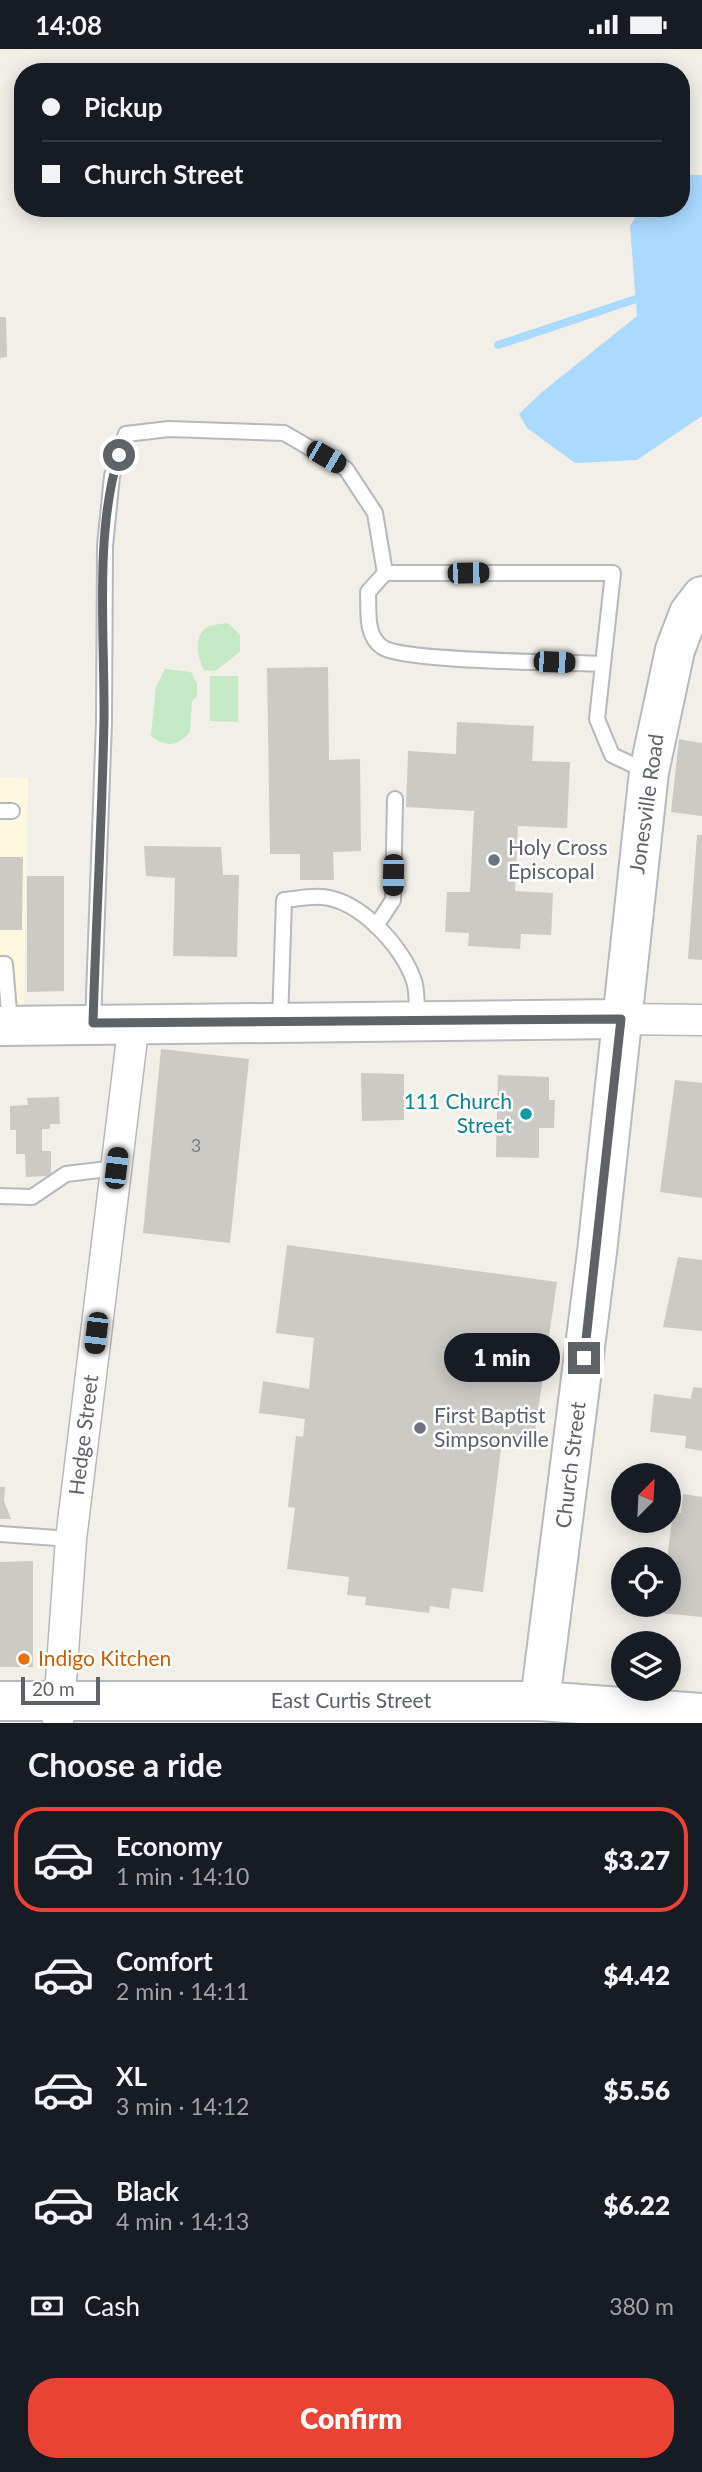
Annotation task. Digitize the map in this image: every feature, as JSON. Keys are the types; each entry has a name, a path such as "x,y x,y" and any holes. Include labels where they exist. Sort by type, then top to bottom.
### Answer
{"street":[{"name":"Jonesville Road","path":"621,1019 649,772 675,650 689,613 702,596"},
{"name":"Church Street","path":"540,1701 597,1252 621,1019"},
{"path":"5,1026 417,1020 702,1020"},
{"name":"Hedge Street","path":"59,1712 71,1539 134,1023"},
{"name":"East Curtis Street","path":"0,1701 59,1712 540,1701 702,1713"}],"lane":[{"path":"93,1023 104,722 105,546 112,476 126,434 169,429 284,433 346,469 375,513 385,573"},
{"path":"603,664 432,657 384,649 370,633 368,592 385,573 613,573 597,719 612,755 649,772"},
{"path":"376,926 393,900 395,799"},
{"path":"280,1022 284,900 324,897 352,908 388,936 406,960 416,984 417,1020"},
{"path":"0,964 5,964 5,1026"},
{"path":"0,1196 32,1197 66,1174 116,1168"},
{"path":"0,1534 71,1539"}],"shaded area":[{"path":"0,777 28,778 24,1006 0,1005"}],"green space":[{"path":"228,623 240,635 240,652 215,671 204,670 199,654 199,637 208,627"},
{"path":"165,669 191,672 197,684 197,696 192,701 190,732 180,741 171,744 151,736 156,687"},
{"path":"210,676 238,676 238,722 210,721"}],"water":[{"path":"690,175 702,175 702,416 637,460 575,463 527,428 519,414 542,392 637,316 630,226 636,217 690,217"}],"building":[{"path":"0,317 6,317 7,357 0,358"},
{"path":"328,667 329,760 360,759 361,851 333,852 334,880 300,880 300,854 270,854 267,668"},
{"name":"Holy Cross Episcopal","path":"457,722 534,726 532,761 570,762 567,828 518,826 515,891 553,893 551,935 521,934 520,949 468,946 469,933 445,932 447,892 470,892 474,811 406,807 408,751 456,754"},
{"path":"679,739 702,743 702,816 671,812"},
{"path":"697,835 702,835 702,960 688,959"},
{"path":"144,846 221,847 223,875 239,875 237,957 173,956 175,878 146,876"},
{"path":"0,857 23,857 22,930 0,930"},
{"path":"27,876 64,876 64,991 27,992"},
{"path":"161,1049 249,1059 230,1243 143,1233"},
{"path":"361,1073 404,1074 404,1120 362,1121"},
{"name":"111 Church Street","path":"498,1075 549,1077 549,1100 555,1100 554,1128 539,1128 539,1158 496,1157"},
{"path":"675,1080 702,1083 702,1198 660,1192"},
{"path":"59,1097 60,1124 50,1124 50,1129 42,1129 42,1151 51,1151 51,1176 26,1177 25,1154 16,1154 16,1130 10,1130 10,1106 28,1105 27,1098"},
{"name":"First Baptist Simpsonville","path":"287,1245 557,1282 533,1445 502,1441 483,1592 452,1588 449,1609 430,1606 429,1613 365,1605 366,1597 347,1595 349,1577 287,1569 295,1508 288,1507 296,1436 303,1437 305,1419 259,1413 263,1381 309,1389 314,1338 276,1333"},
{"path":"678,1257 702,1260 702,1331 663,1327"},
{"path":"693,1387 702,1388 702,1451 685,1448 686,1436 650,1432 654,1394 691,1399"},
{"path":"0,1487 5,1487 4,1501 11,1519 0,1519"},
{"path":"683,1494 702,1497 702,1617 681,1615 681,1547 669,1547 670,1533 681,1533"},
{"path":"33,1561 33,1667 0,1667 0,1562"}],"waterway":[{"path":"498,345 645,296"}],"place":[{"name":"Holy Cross Episcopal","path":"494,860"},
{"name":"111 Church Street","path":"526,1114"},
{"name":"First Baptist Simpsonville","path":"420,1428"},
{"name":"Indigo Kitchen","path":"24,1659"}],"route":[{"path":"119,455 112,476 105,546 104,722 93,1023 621,1019 584,1358"}]}
